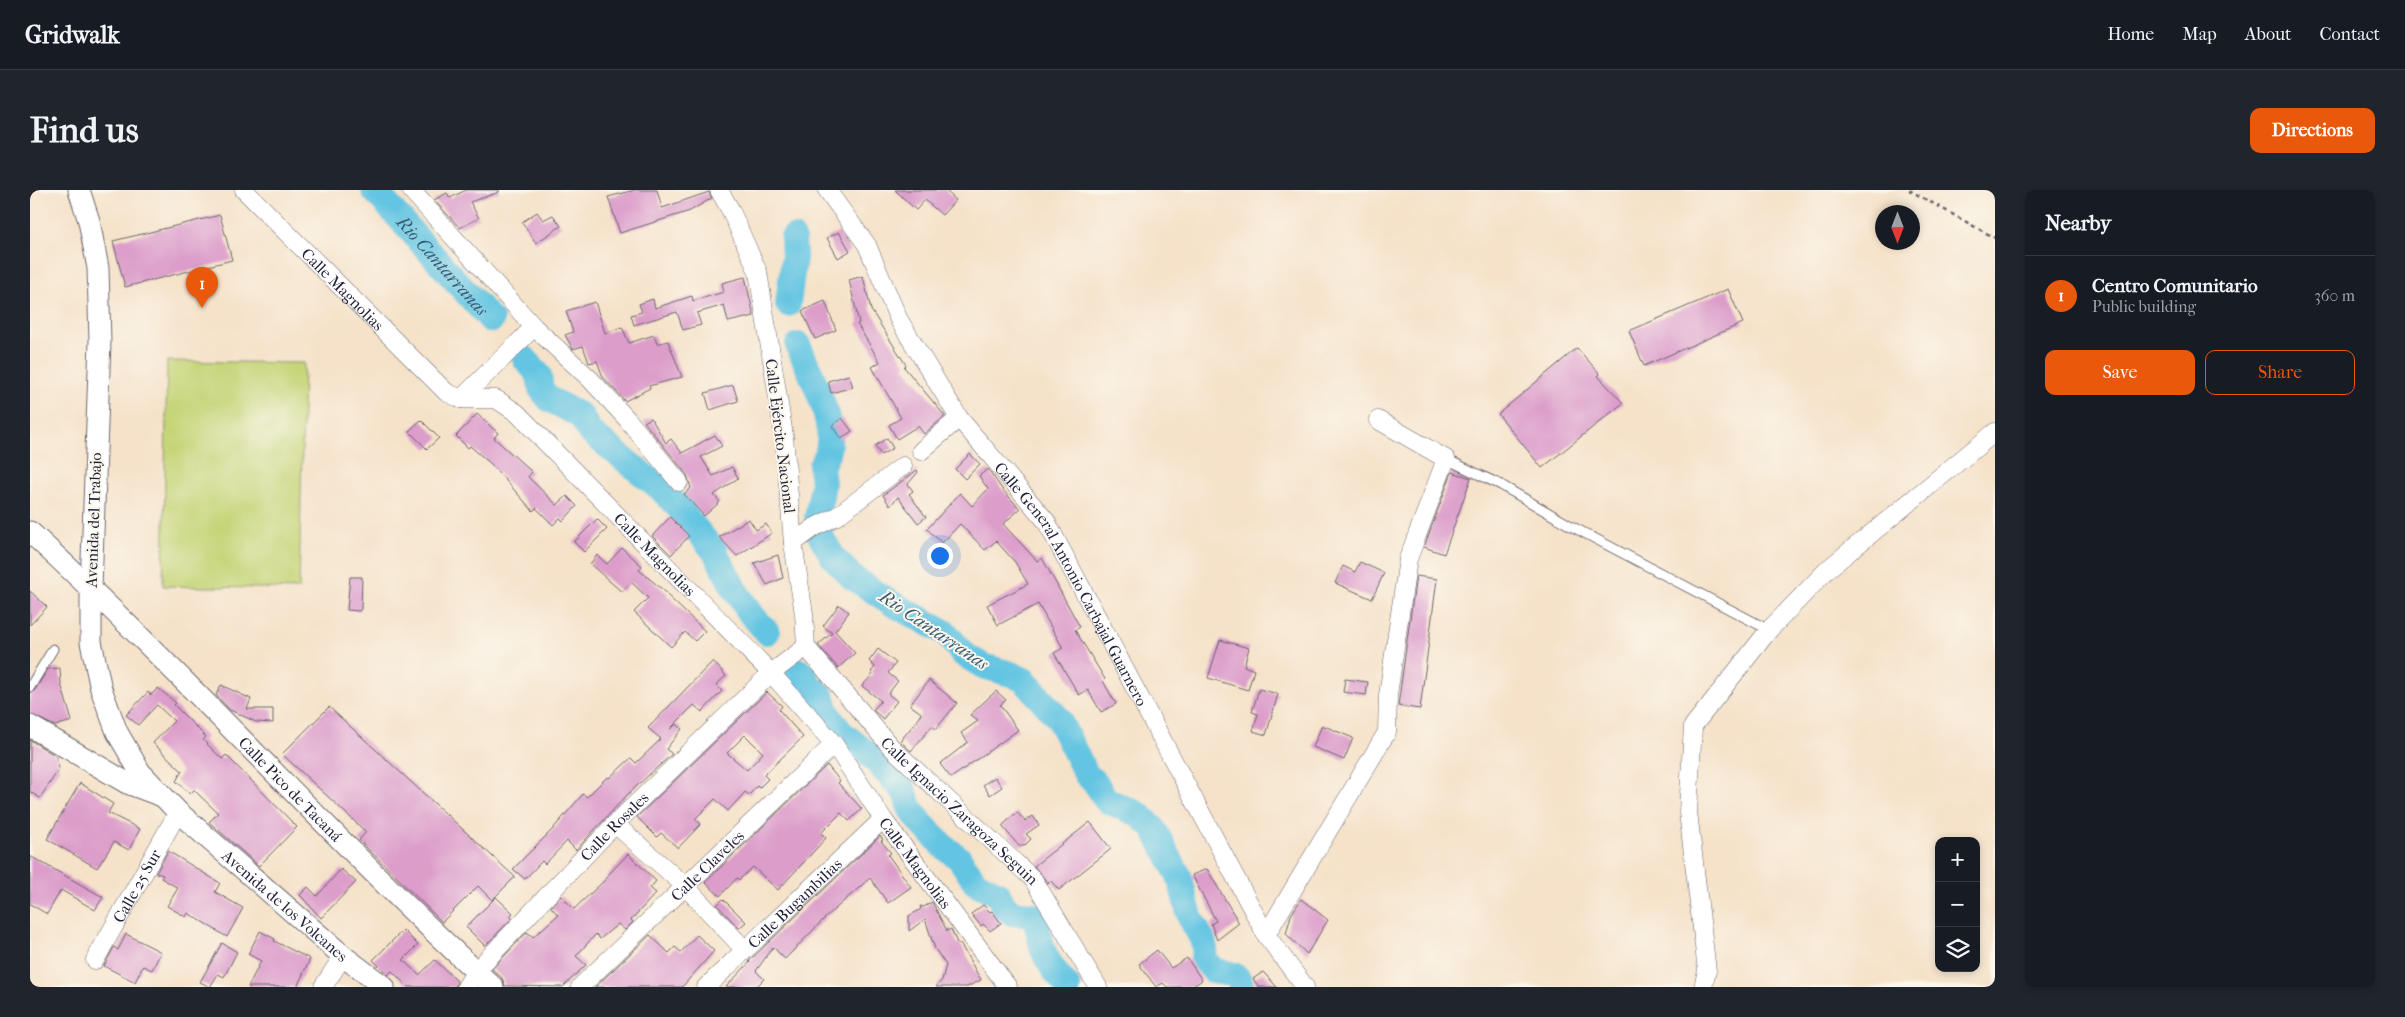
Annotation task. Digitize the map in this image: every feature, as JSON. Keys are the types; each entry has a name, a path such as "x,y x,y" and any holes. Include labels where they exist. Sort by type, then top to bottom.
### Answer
{"street":[{"name":"Avenida del Trabajo","path":"79,190 89,220 98,268 100,342 91,587 91,642 101,689 117,732 140,772 184,817"},
{"name":"Calle Magnolias","path":"244,190 446,392 461,399 496,399 517,413 771,673 834,744 883,819 1008,987"},
{"path":"411,190 534,327 590,379 627,419 679,482"},
{"name":"Calle Ejército Nacional","path":"719,190 732,211 758,272 784,436 806,647"},
{"name":"Calle General Antonio Carbajal Guarnero","path":"827,190 867,245 899,320 959,418 1046,521 1266,935 1273,947 1305,987"},
{"path":"461,399 534,327"},
{"path":"921,451 959,418"},
{"path":"1266,935 1386,732 1388,695 1408,559 1446,459 1378,420"},
{"path":"1703,987 1707,971 1688,812 1693,726 1769,630 1828,569 1995,432"},
{"path":"794,543 815,527 837,516 903,466"},
{"name":"Calle Pico de Tacaná","path":"30,532 91,587 342,842 471,979 493,987"},
{"path":"771,673 806,647"},
{"name":"Calle Ignacio Zaragoza Seguin","path":"806,647 891,747 1032,879 1098,987"},
{"name":"Calle Rosales","path":"471,979 616,824 771,673"},
{"path":"30,726 127,783 163,796"},
{"name":"Calle Claveles","path":"580,987 834,744"},
{"name":"Avenida de los Volcanes","path":"184,817 342,956 384,987"},
{"name":"Calle 25 Sur","path":"95,960 184,817"},
{"name":"Calle Bugambilias","path":"706,987 883,819"},
{"path":"616,824 685,886 744,950"},
{"path":"323,987 342,956"}],"lane":[{"path":"1446,459 1501,485 1571,526 1769,630"},
{"path":"30,686 53,649"}],"path":[{"path":"1909,190 1995,238"}],"green space":[{"path":"167,361 304,363 299,589 163,586"}],"building":[{"path":"466,190 499,190 499,192 470,202 479,218 460,228 434,200 447,193 450,198"},
{"path":"635,190 657,190 662,208 709,192 712,198 690,211 620,233 608,197"},
{"path":"895,190 945,190 956,200 942,215 925,200 916,210"},
{"path":"537,212 543,220 553,215 561,226 536,243 522,222"},
{"path":"220,215 232,260 125,287 113,241"},
{"path":"839,232 850,251 838,258 827,238"},
{"path":"863,276 871,310 906,365 904,367 945,416 924,434 918,426 897,439 889,425 901,418 872,367 880,362 857,324 859,323 849,280"},
{"path":"745,277 754,316 728,322 724,305 697,313 701,325 683,330 677,312 634,325 631,315 642,312 639,304 653,299 655,308 692,296 693,301 724,292 722,283"},
{"path":"1728,289 1743,323 1644,366 1629,331"},
{"path":"825,301 836,330 815,339 802,311"},
{"path":"595,302 605,333 622,327 629,343 654,335 657,344 668,341 682,377 649,386 650,388 625,401 603,377 597,361 589,363 583,346 573,349 565,335 573,332 566,311"},
{"path":"1577,348 1600,374 1598,376 1623,403 1542,468 1498,414"},
{"path":"849,375 853,387 831,393 828,381"},
{"path":"733,385 738,401 710,410 705,393"},
{"path":"477,414 498,433 494,438 532,472 528,477 557,505 567,496 577,506 563,521 560,518 553,525 536,508 533,511 491,464 470,446 468,448 456,436"},
{"path":"651,418 666,443 671,439 682,453 715,435 722,446 701,457 713,476 732,467 738,478 714,495 720,502 704,516 684,494 691,488 687,475 644,422"},
{"path":"842,418 852,431 841,439 832,426"},
{"path":"421,420 439,438 427,449 409,431"},
{"path":"887,438 893,448 881,455 875,446"},
{"path":"970,454 980,464 965,479 955,469"},
{"path":"988,469 1002,489 1020,509 1003,524 1037,561 1042,558 1080,627 1075,630 1105,679 1103,681 1116,704 1101,712 1088,690 1079,695 1054,653 1063,648 1038,604 998,625 987,605 1028,584 1015,562 996,541 985,550 960,524 942,543 927,529 960,493 972,506 988,489 979,476"},
{"path":"917,470 918,472 908,484 913,491 909,494 926,517 918,523 898,497 890,506 883,495"},
{"path":"1452,472 1471,478 1444,554 1424,547"},
{"path":"670,517 689,536 671,555 652,536"},
{"path":"597,519 607,529 584,552 574,542"},
{"path":"749,519 756,530 766,524 772,533 737,556 719,537"},
{"path":"622,548 642,566 639,570 668,594 705,631 695,641 685,632 671,647 634,612 648,598 631,582 622,592 590,564 597,555 607,564"},
{"path":"778,555 783,578 767,585 754,563"},
{"path":"1360,562 1384,573 1372,599 1335,583 1343,566 1355,572"},
{"path":"1416,576 1437,579 1420,709 1398,706"},
{"path":"350,577 362,577 361,609 359,611 347,610"},
{"path":"30,591 47,607 30,625"},
{"path":"839,605 849,612 835,631 855,653 838,668 818,645 832,633 823,626"},
{"path":"1220,640 1249,648 1244,666 1254,670 1248,690 1208,678"},
{"path":"878,649 896,663 888,673 898,681 888,694 897,701 883,719 873,710 881,701 862,686 873,674 871,672 875,667 869,661"},
{"path":"713,661 726,676 716,685 722,691 702,712 694,705 670,729 677,724 682,729 666,749 672,754 627,795 576,850 567,841 545,864 542,861 525,879 513,869 552,830 583,794 587,797 607,777 609,778 631,758 636,763 661,739 648,728"},
{"path":"60,668 61,684 72,721 55,726 30,714 30,693 35,690 48,669"},
{"path":"1345,679 1368,682 1366,695 1343,692"},
{"path":"929,680 957,703 936,729 932,726 911,751 900,741 920,717 921,713 910,705"},
{"path":"221,685 251,699 247,709 273,709 273,723 256,722 230,710 216,695"},
{"path":"158,688 176,703 174,705 206,737 203,740 222,759 226,755 297,827 259,866 209,822 218,813 194,790 190,794 176,781 182,771 153,743 174,721 157,705 138,725 126,715 148,692 151,695"},
{"path":"1259,689 1278,694 1266,735 1253,731 1258,714 1252,712"},
{"path":"996,691 1006,700 1000,705 1018,730 951,778 940,764 968,742 961,733 978,721 970,715"},
{"path":"767,692 782,706 779,710 803,737 764,775 768,779 759,788 757,786 749,795 745,792 728,811 715,799 695,819 701,824 678,848 661,833 657,837 637,817","holes":["745,735 763,753 747,770 727,753"]},
{"path":"329,707 515,877 492,900 478,886 442,922 359,840 366,832 282,754"},
{"path":"1322,725 1353,738 1344,760 1313,747"},
{"path":"30,740 56,756 59,769 40,798 30,792"},
{"path":"827,765 840,781 838,783 862,809 849,821 841,813 821,833 826,838 778,890 753,867 739,880 737,878 720,896 705,882"},
{"path":"995,777 1002,787 990,795 983,785"},
{"path":"80,783 113,804 108,813 140,829 129,850 114,842 97,868 47,839"},
{"path":"1017,812 1025,821 1033,816 1039,825 1026,834 1031,839 1024,846 1019,846 1002,826"},
{"path":"1090,822 1111,849 1059,890 1051,881 1048,883 1034,866"},
{"path":"880,836 883,840 881,841 891,853 888,855 911,887 888,903 870,878 826,917 785,959 773,947 756,971 764,979 756,987 726,987 749,961"},
{"path":"168,851 220,883 215,892 243,908 227,937 188,913 186,917 167,906 178,888 161,878 163,875 156,873"},
{"path":"628,854 656,881 650,888 656,893 631,920 633,922 625,930 618,924 600,939 596,934 576,956 586,965 563,987 505,986 502,978 492,969 527,932 533,937 558,915 551,907 561,896 574,909 608,877"},
{"path":"30,856 103,897 95,910 61,890 47,914 30,904"},
{"path":"341,869 356,882 321,918 300,895 308,887 317,896"},
{"path":"1207,869 1239,923 1217,940 1211,924 1216,921 1192,875"},
{"path":"496,897 513,913 510,916 512,918 485,946 466,927"},
{"path":"723,899 746,922 739,928 717,905"},
{"path":"1301,899 1328,920 1307,954 1286,934 1291,915"},
{"path":"932,902 947,931 951,929 957,943 961,945 981,980 967,987 936,987 942,980 946,965 935,949 925,919 909,931 909,916 921,909 920,906 924,907"},
{"path":"983,905 990,912 992,911 1001,923 990,931 983,924 981,926 971,914"},
{"path":"403,930 418,945 403,960 419,975 435,960 457,981 455,987 408,987 392,971 388,975 373,960"},
{"path":"260,931 275,939 274,941 310,959 297,987 248,987 261,961 248,954"},
{"path":"126,934 161,952 152,970 143,966 135,982 104,966 114,947 118,950"},
{"path":"650,935 669,953 675,947 681,952 697,935 714,951 682,987 595,987"},
{"path":"222,943 237,952 224,977 218,974 210,987 200,982"},
{"path":"1157,950 1171,968 1187,958 1202,980 1192,987 1167,987 1163,983 1156,987 1139,964"},
{"path":"1263,972 1277,987 1259,987 1253,979"}],"waterway":[{"name":"Rio Cantarranas","path":"374,190 491,320"},
{"name":"Rio Cantarranas","path":"788,304 794,257 793,238"},
{"name":"Rio Cantarranas","path":"798,345 817,389 828,422 829,438 827,453 821,465 823,484 817,519 821,537 833,557 852,577 893,604 946,633 963,654 983,666 1024,680 1058,718 1086,774 1097,785 1106,800 1140,815 1154,829 1179,876 1190,917 1202,939 1205,949 1203,958 1214,971 1228,973 1238,978 1241,987"},
{"name":"Rio Cantarranas","path":"525,359 539,375 541,389 549,399 581,416 589,431 661,489 679,508 715,552 735,590 750,613 767,632"},
{"name":"Rio Cantarranas","path":"795,669 804,674 809,685 821,695 830,718 842,733 873,758 904,791 910,808 922,824 943,846 959,858 976,883 998,894 1004,906 1012,913 1033,915 1037,923 1045,955 1068,987"}],"place":[{"name":"Centro Comunitario","path":"202,308"}]}
